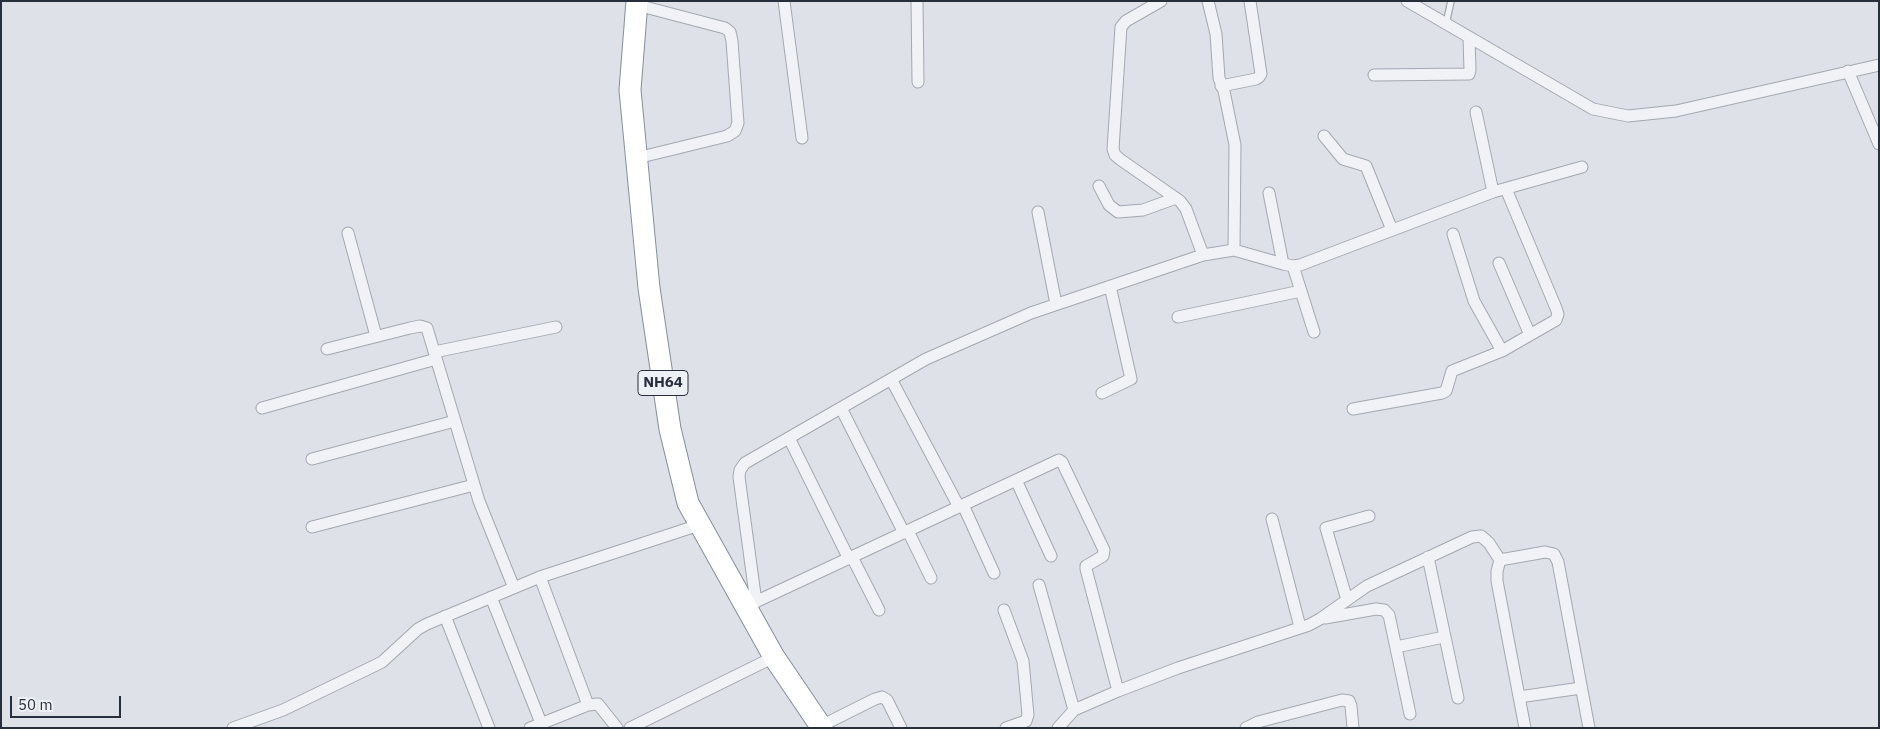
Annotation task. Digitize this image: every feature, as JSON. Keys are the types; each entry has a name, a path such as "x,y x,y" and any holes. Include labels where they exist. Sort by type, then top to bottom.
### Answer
{"highway":[{"name":"NH64","path":"637,3 630,90 649,288 670,429 688,503 699,525 751,604 774,657 822,727"}],"street":[{"path":"784,1 802,138"},
{"path":"917,1 918,82"},
{"path":"1161,1 1126,21 1120,27 1113,149 1115,155 1121,160 1176,198 1186,209 1203,255"},
{"path":"1208,1 1216,34 1218,72 1235,145 1234,250"},
{"path":"1221,86 1256,79 1261,74 1250,1"},
{"path":"1407,1 1593,109 1628,116 1676,111 1879,65"},
{"path":"637,3 724,28 730,32 738,123 736,131 727,136 637,158"},
{"path":"1374,76 1469,74 1469,38"},
{"path":"1848,71 1879,144"},
{"path":"1476,112 1493,192"},
{"path":"1324,136 1343,159 1366,166 1392,230"},
{"path":"1118,691 1086,570 1086,566 1103,556 1104,550 1062,462 1059,460 751,604 739,478 740,470 745,462 938,353 1018,317 1203,255 1234,250 1288,265 1392,230 1493,192 1582,167"},
{"path":"1099,186 1109,205 1118,212 1143,210 1176,198"},
{"path":"1353,409 1442,393 1446,391 1452,371 1502,351 1556,320 1558,314 1506,189"},
{"path":"1269,193 1288,265 1301,291 1314,332"},
{"path":"1038,212 1056,304"},
{"path":"348,233 376,336"},
{"path":"1453,234 1474,301 1502,351"},
{"path":"1499,263 1530,335"},
{"path":"1102,393 1131,379 1110,286"},
{"path":"1178,317 1301,291"},
{"path":"327,349 420,326 427,328 479,501 514,588"},
{"path":"262,408 435,355 556,327"},
{"path":"891,379 961,506 994,572"},
{"path":"841,408 931,578"},
{"path":"312,459 455,421"},
{"path":"789,438 850,558 879,610"},
{"path":"1016,480 1051,556"},
{"path":"312,527 474,485"},
{"path":"1347,600 1326,528 1369,516"},
{"path":"1272,519 1300,627"},
{"path":"233,728 283,710 382,662 418,629 445,616 540,577 699,525"},
{"path":"1320,619 1368,586 1472,537 1481,536 1489,543 1500,560 1497,581 1525,728"},
{"path":"1500,560 1546,552 1554,554 1558,562 1589,728"},
{"path":"1428,557 1458,698"},
{"path":"540,577 588,705"},
{"path":"1039,585 1074,710"},
{"path":"491,598 536,726 588,705 598,704 617,728"},
{"path":"1058,728 1074,710 1178,668 1320,619 1376,609 1384,610 1389,615 1410,714"},
{"path":"1004,610 1023,661 1028,716 1026,721 1006,728"},
{"path":"445,616 489,728"},
{"path":"1396,647 1444,637"},
{"path":"630,728 774,657"},
{"path":"1519,697 1581,688"},
{"path":"822,727 882,697 887,700 901,728"},
{"path":"1246,728 1258,722 1342,700 1349,701 1352,706 1353,728"}],"lane":[{"path":"1446,24 1451,1"}]}
